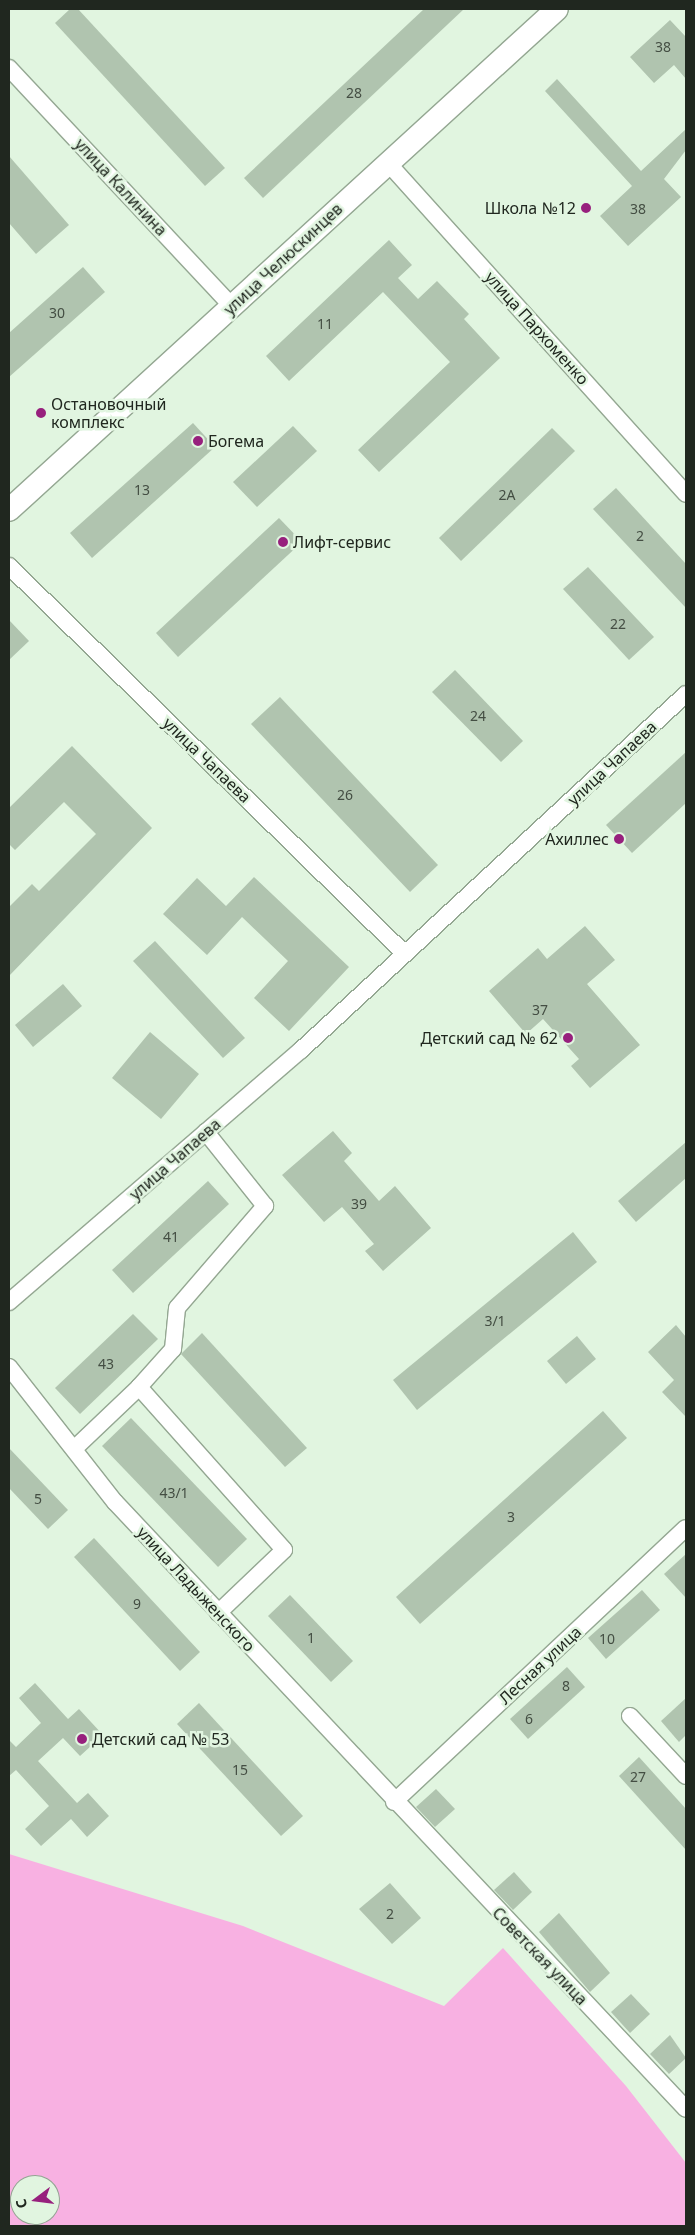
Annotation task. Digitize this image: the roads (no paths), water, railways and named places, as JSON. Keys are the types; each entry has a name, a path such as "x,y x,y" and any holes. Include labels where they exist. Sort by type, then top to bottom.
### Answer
{"street":[{"name":"улица Челюскинцев","path":"9,510 388,162 558,9"},
{"name":"улица Калинина","path":"9,68 232,306"},
{"name":"улица Пархоменко","path":"388,162 686,494"},
{"name":"улица Чапаева","path":"9,566 405,954"},
{"name":"улица Чапаева","path":"9,1302 206,1132 405,954 686,694"},
{"path":"74,1449 139,1387 172,1349 177,1308 265,1206 206,1132"},
{"name":"улица Ладыженского","path":"9,1367 115,1502 394,1802"},
{"path":"139,1387 284,1550 218,1613"},
{"name":"Лесная улица","path":"394,1802 686,1528"},
{"path":"630,1716 686,1776"},
{"name":"Советская улица","path":"394,1802 686,2109"}],"place":[{"name":"Школа №12","path":"586,208"},
{"name":"Остановочный комплекс","path":"41,413"},
{"name":"Богема","path":"198,441"},
{"name":"Лифт-сервис","path":"283,542"},
{"name":"Ахиллес","path":"619,839"},
{"name":"Детский сад № 62","path":"568,1038"},
{"name":"Детский сад № 53","path":"82,1739"}]}
